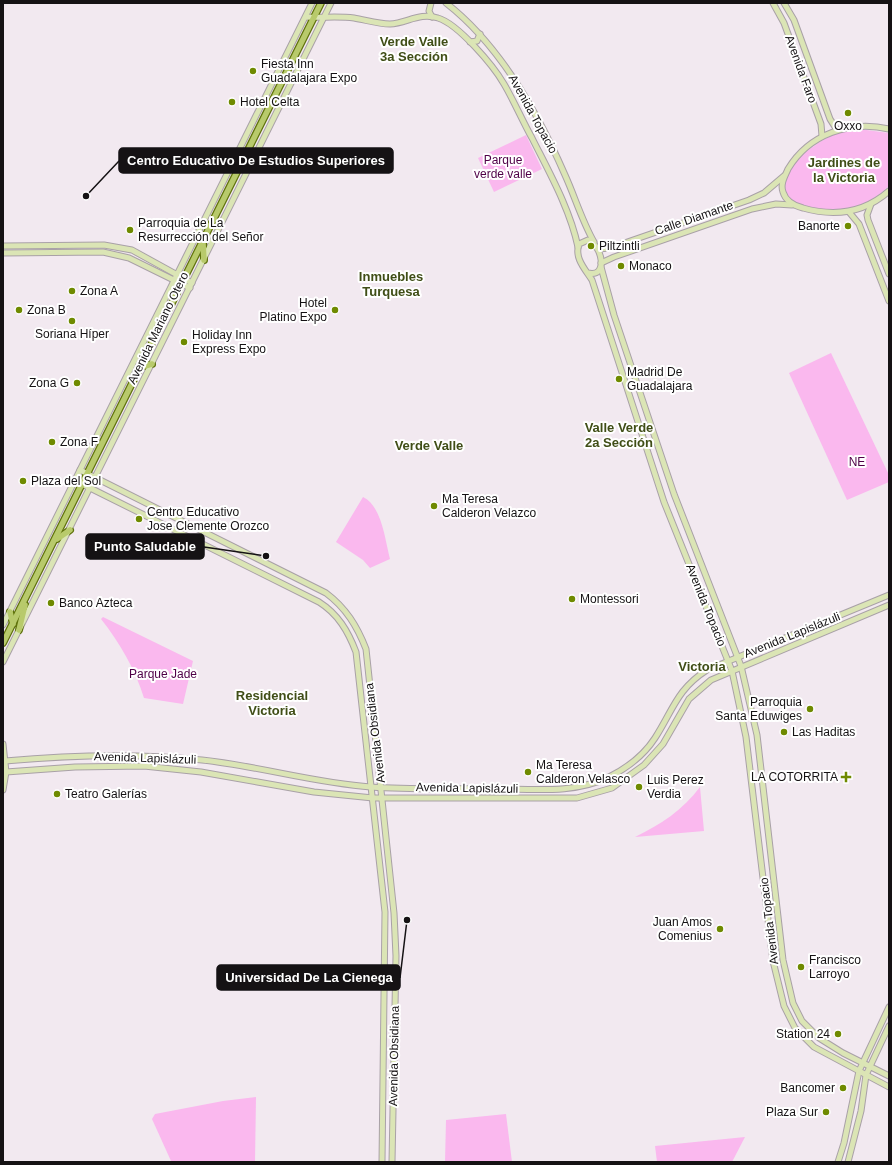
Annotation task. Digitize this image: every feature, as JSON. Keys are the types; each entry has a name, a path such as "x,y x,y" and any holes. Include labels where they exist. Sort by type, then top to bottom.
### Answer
{"main road":[{"name":"Avenida Mariano Otero","path":"3,643 28,596 82,484 321,3"},
{"path":"203,242 204,260"},
{"path":"141,367 152,364"},
{"path":"55,540 70,530"},
{"path":"19,630 28,596"},
{"path":"10,612 13,624"}],"street":[{"name":"Avenida Mariano Otero","path":"3,625 312,3"},
{"name":"Avenida Mariano Otero","path":"3,662 96,478 330,3"},
{"path":"431,3 429,11 432,17"},
{"name":"Avenida Topacio","path":"446,3 463,16 480,34 514,77 559,162 594,242"},
{"name":"Avenida Faro","path":"773,3 784,23 821,124 822,136"},
{"name":"Avenida Faro","path":"784,3 792,16 830,119 837,130"},
{"name":"Avenida Topacio","path":"306,17 353,18 388,24 417,17 432,17 444,21 455,28 470,42 503,82 554,182 572,225 578,247"},
{"path":"470,42 477,41 480,34"},
{"path":"793,205 786,199 782,191 785,176 795,159 822,136 837,130 861,126 889,129"},
{"name":"Calle Diamante","path":"598,249 610,248 749,200 764,193 785,176"},
{"name":"Calle Diamante","path":"601,265 614,257 752,208 776,204 793,205 818,212 849,212 871,204 889,191"},
{"path":"871,204 867,215 868,220 889,274"},
{"path":"849,212 859,224 889,300"},
{"path":"585,240 594,242 598,249 601,265 595,273 588,273 578,257 578,247 585,240"},
{"path":"3,246 104,245 132,250 175,278"},
{"path":"3,253 103,252 129,258 191,286"},
{"name":"Avenida Topacio","path":"601,265 614,315 674,494 741,666 757,735 783,960 789,990 799,1015 812,1033 843,1053 889,1076"},
{"name":"Avenida Topacio","path":"588,273 592,280 664,502 732,671 746,737 773,961 784,1006 795,1028 814,1047 889,1086"},
{"name":"Avenida Obsidiana","path":"80,470 314,587 336,601 354,623 366,649 394,913 396,956 392,1162"},
{"name":"Avenida Obsidiana","path":"74,480 310,596 327,607 338,617 352,640 356,652 385,912 382,1162"},
{"name":"Avenida Lapislázuli","path":"5,761 52,756 145,756 204,760 313,780 372,787 558,790 600,780 624,768 644,752 654,739 680,693 688,684 707,670 889,595"},
{"name":"Avenida Lapislázuli","path":"6,772 74,767 144,766 202,772 314,792 373,798 577,798 602,792 620,783 644,765 663,744 695,693 711,680 741,666 889,605"},
{"path":"3,744 6,772 3,790"},
{"path":"12,760 9,766 12,772"},
{"path":"838,1162 844,1143 858,1071 889,1007"},
{"path":"848,1162 860,1111 866,1075 889,1026"}],"green space":[{"path":"859,129 889,133 889,186 870,200 848,209 813,209 793,202 787,195 785,186 787,176 792,167 800,158 818,143 828,138 841,132"},
{"name":"Parque verde valle","path":"526,135 542,169 494,192 478,158"},
{"name":"NE","path":"831,353 889,475 889,482 847,500 789,373"},
{"path":"363,497 375,508 379,516 390,559 370,568 363,560 336,542"},
{"name":"Parque Jade","path":"103,617 193,661 183,704 144,698 121,647 101,619"},
{"path":"700,787 704,831 635,837 679,810"},
{"path":"256,1097 255,1162 171,1161 152,1119 155,1114 223,1101"},
{"path":"506,1114 512,1162 445,1162 446,1120"},
{"path":"745,1137 732,1162 657,1162 655,1146"}],"place":[{"name":"Fiesta Inn Guadalajara Expo","path":"253,71"},
{"name":"Hotel Celta","path":"232,102"},
{"name":"Oxxo","path":"848,113"},
{"name":"Centro Educativo De Estudios Superiores","path":"86,196"},
{"name":"Banorte","path":"848,226"},
{"name":"Parroquia de La Resurrección del Señor","path":"130,230"},
{"name":"Piltzintli","path":"591,246"},
{"name":"Monaco","path":"621,266"},
{"name":"Zona A","path":"72,291"},
{"name":"Zona B","path":"19,310"},
{"name":"Hotel Platino Expo","path":"335,310"},
{"name":"Soriana Híper","path":"72,321"},
{"name":"Holiday Inn Express Expo","path":"184,342"},
{"name":"Madrid De Guadalajara","path":"619,379"},
{"name":"Zona G","path":"77,383"},
{"name":"Zona F","path":"52,442"},
{"name":"Plaza del Sol","path":"23,481"},
{"name":"Ma Teresa Calderon Velazco","path":"434,506"},
{"name":"Centro Educativo Jose Clemente Orozco","path":"139,519"},
{"name":"Punto Saludable","path":"266,556"},
{"name":"Montessori","path":"572,599"},
{"name":"Banco Azteca","path":"51,603"},
{"name":"Parroquia Santa Eduwiges","path":"810,709"},
{"name":"Las Haditas","path":"784,732"},
{"name":"Ma Teresa Calderon Velasco","path":"528,772"},
{"name":"LA COTORRITA","path":"846,777"},
{"name":"Luis Perez Verdia","path":"639,787"},
{"name":"Teatro Galerías","path":"57,794"},
{"name":"Universidad De La Cienega","path":"407,920"},
{"name":"Juan Amos Comenius","path":"720,929"},
{"name":"Francisco Larroyo","path":"801,967"},
{"name":"Station 24","path":"838,1034"},
{"name":"Bancomer","path":"843,1088"},
{"name":"Plaza Sur","path":"826,1112"}],"district":[{"name":"Verde Valle 3a Sección","path":"414,48"},
{"name":"Jardines de la Victoria","path":"844,170"},
{"name":"Inmuebles Turquesa","path":"391,284"},
{"name":"Valle Verde 2a Sección","path":"619,434"},
{"name":"Verde Valle","path":"429,445"},
{"name":"Victoria","path":"702,666"},
{"name":"Residencial Victoria","path":"272,702"}]}
